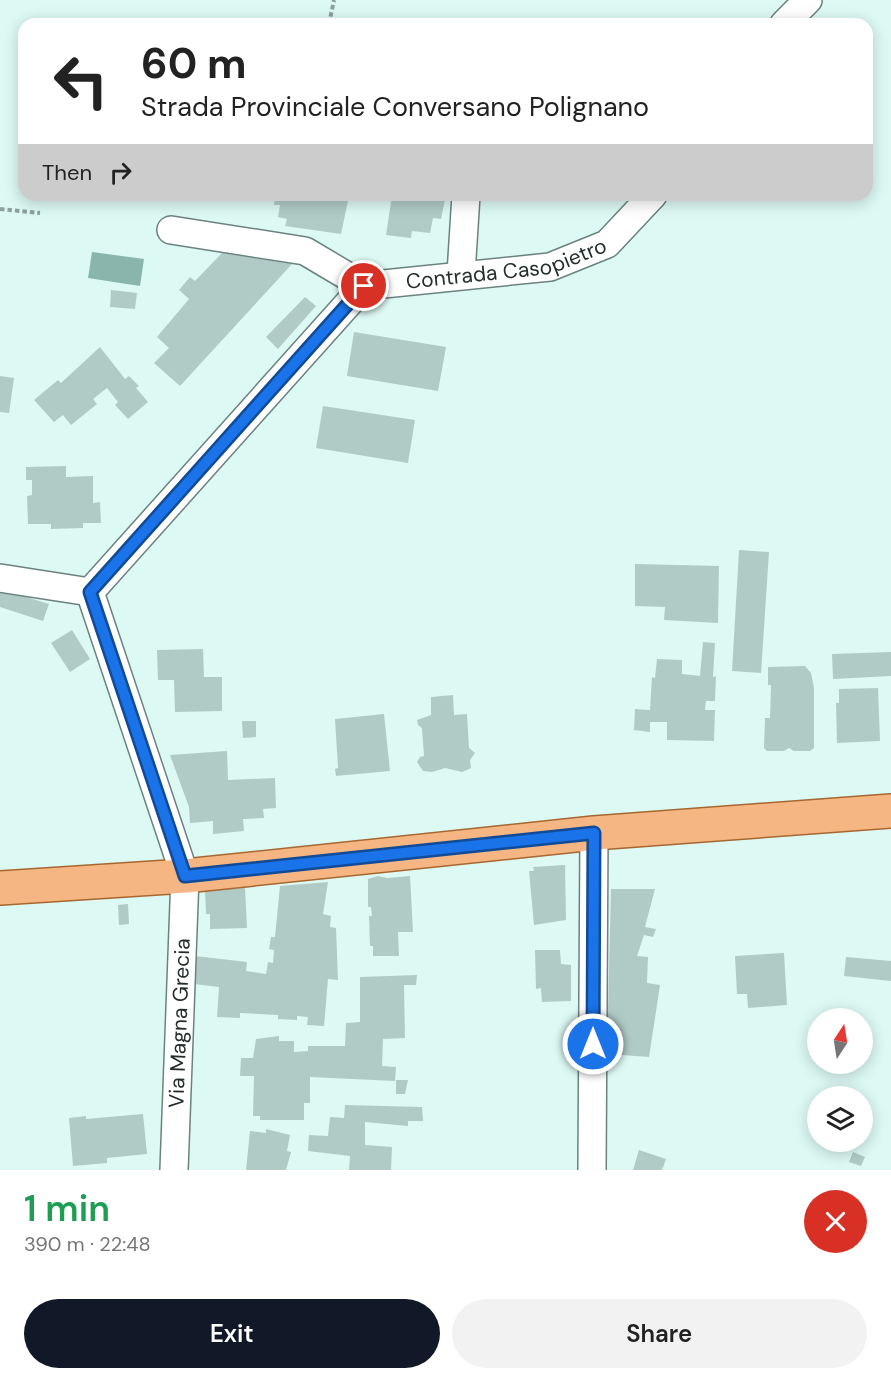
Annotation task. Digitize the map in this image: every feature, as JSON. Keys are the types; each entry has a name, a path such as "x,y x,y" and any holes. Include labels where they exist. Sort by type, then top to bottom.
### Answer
{"main road":[{"path":"0,888 185,876 594,833 891,811"}],"street":[{"path":"790,18 808,0"},
{"path":"461,274 466,201"},
{"name":"Contrada Casopietro","path":"364,286 461,274 550,267 607,244 647,201"},
{"path":"90,592 364,286 305,251 171,230"},
{"path":"0,578 90,592"},
{"path":"90,592 185,876"},
{"path":"592,1170 594,833"},
{"name":"Via Magna Grecia","path":"174,1170 185,876"}],"path":[{"path":"330,18 334,0"},
{"path":"0,209 40,213"}],"shaded area":[{"path":"92,252 144,259 140,286 88,278"}],"building":[{"path":"274,201 348,201 341,234 285,226 287,219 278,217 280,205 274,205"},
{"path":"391,201 445,201 441,219 433,218 430,233 412,231 411,238 386,235"},
{"path":"222,253 292,264 180,386 154,363 169,348 157,337 189,299 179,290 190,277 195,281"},
{"path":"111,290 137,293 135,309 110,307"},
{"path":"305,297 316,306 278,349 266,337"},
{"path":"354,332 446,347 438,391 347,376"},
{"path":"100,347 125,379 129,376 139,386 136,388 148,402 128,419 115,405 118,402 107,388 93,399 97,404 71,425 63,415 54,422 34,400 58,380 61,383"},
{"path":"0,376 14,378 9,413 0,412"},
{"path":"323,406 415,420 408,463 316,448"},
{"path":"66,466 66,477 93,476 93,503 100,502 101,523 83,523 83,528 51,529 51,524 28,524 27,496 32,495 32,480 26,480 26,467"},
{"path":"739,550 769,552 761,673 732,671"},
{"path":"635,564 719,566 718,623 664,620 665,607 635,606"},
{"path":"0,589 49,604 43,621 0,607"},
{"path":"72,630 90,659 70,672 51,643"},
{"path":"703,642 715,643 713,677 716,676 715,701 706,701 705,710 715,710 714,741 667,740 667,722 650,722 650,732 634,730 635,709 650,710 652,677 655,678 657,659 682,660 682,674 700,676"},
{"path":"203,649 204,677 222,677 222,711 175,712 174,680 158,680 157,650"},
{"path":"891,652 891,676 833,679 832,654"},
{"path":"805,666 811,673 814,688 814,748 810,751 794,751 789,748 784,751 767,751 764,748 765,718 770,718 771,685 768,685 768,667"},
{"path":"878,688 880,741 837,743 836,703 839,703 839,689"},
{"path":"453,695 454,715 467,714 469,748 475,753 470,760 471,768 462,772 445,768 432,772 423,771 417,762 420,757 424,756 422,728 418,725 417,720 431,715 431,697"},
{"path":"384,714 390,771 336,776 335,769 338,768 335,719"},
{"path":"242,721 256,721 256,737 243,738"},
{"path":"227,751 228,780 275,778 276,808 263,809 264,818 243,819 244,831 213,834 213,821 190,823 189,807 170,755"},
{"path":"565,865 566,920 534,925 529,871 534,871 533,867"},
{"path":"378,876 387,878 410,876 413,932 398,932 399,956 373,956 373,946 370,946 369,916 372,916 371,907 368,907 368,879"},
{"path":"328,882 323,914 331,916 330,927 336,928 338,980 328,979 324,1026 307,1025 308,1017 297,1016 297,1020 278,1019 278,1015 240,1013 240,1018 217,1017 219,987 194,984 195,956 247,962 246,971 266,974 268,962 273,963 274,950 269,949 271,937 275,937 280,886"},
{"path":"245,888 247,928 210,929 210,914 206,914 205,890"},
{"path":"611,889 655,889 645,927 656,929 653,937 644,935 637,956 648,957 647,983 660,985 649,1057 607,1054"},
{"path":"128,904 129,924 119,925 118,905"},
{"path":"535,950 560,950 561,964 571,965 571,1001 542,1002 541,988 536,989"},
{"path":"784,953 787,1005 748,1008 747,994 737,994 735,956"},
{"path":"846,957 891,961 891,981 844,976"},
{"path":"417,975 416,985 404,985 405,1038 383,1039 382,1066 396,1067 395,1081 310,1077 310,1103 304,1103 304,1120 260,1120 260,1116 253,1116 254,1076 240,1076 241,1058 253,1058 256,1039 279,1036 279,1041 294,1041 294,1052 308,1051 308,1046 345,1046 346,1023 360,1022 360,977"},
{"path":"396,1080 408,1080 405,1094 396,1094"},
{"path":"345,1105 422,1107 423,1121 408,1121 408,1126 365,1122 365,1145 392,1147 391,1170 349,1170 350,1156 308,1151 309,1135 328,1136 330,1117 344,1118"},
{"path":"143,1114 147,1154 107,1158 107,1163 73,1166 69,1118 86,1116 86,1119"},
{"path":"266,1129 290,1135 287,1151 291,1152 286,1170 246,1170 250,1131 266,1133"},
{"path":"639,1150 666,1159 662,1170 633,1170"},
{"path":"853,1152 865,1157 861,1166 849,1162"}],"route":[{"path":"364,286 90,592 185,876 594,833 593,1044"}]}
